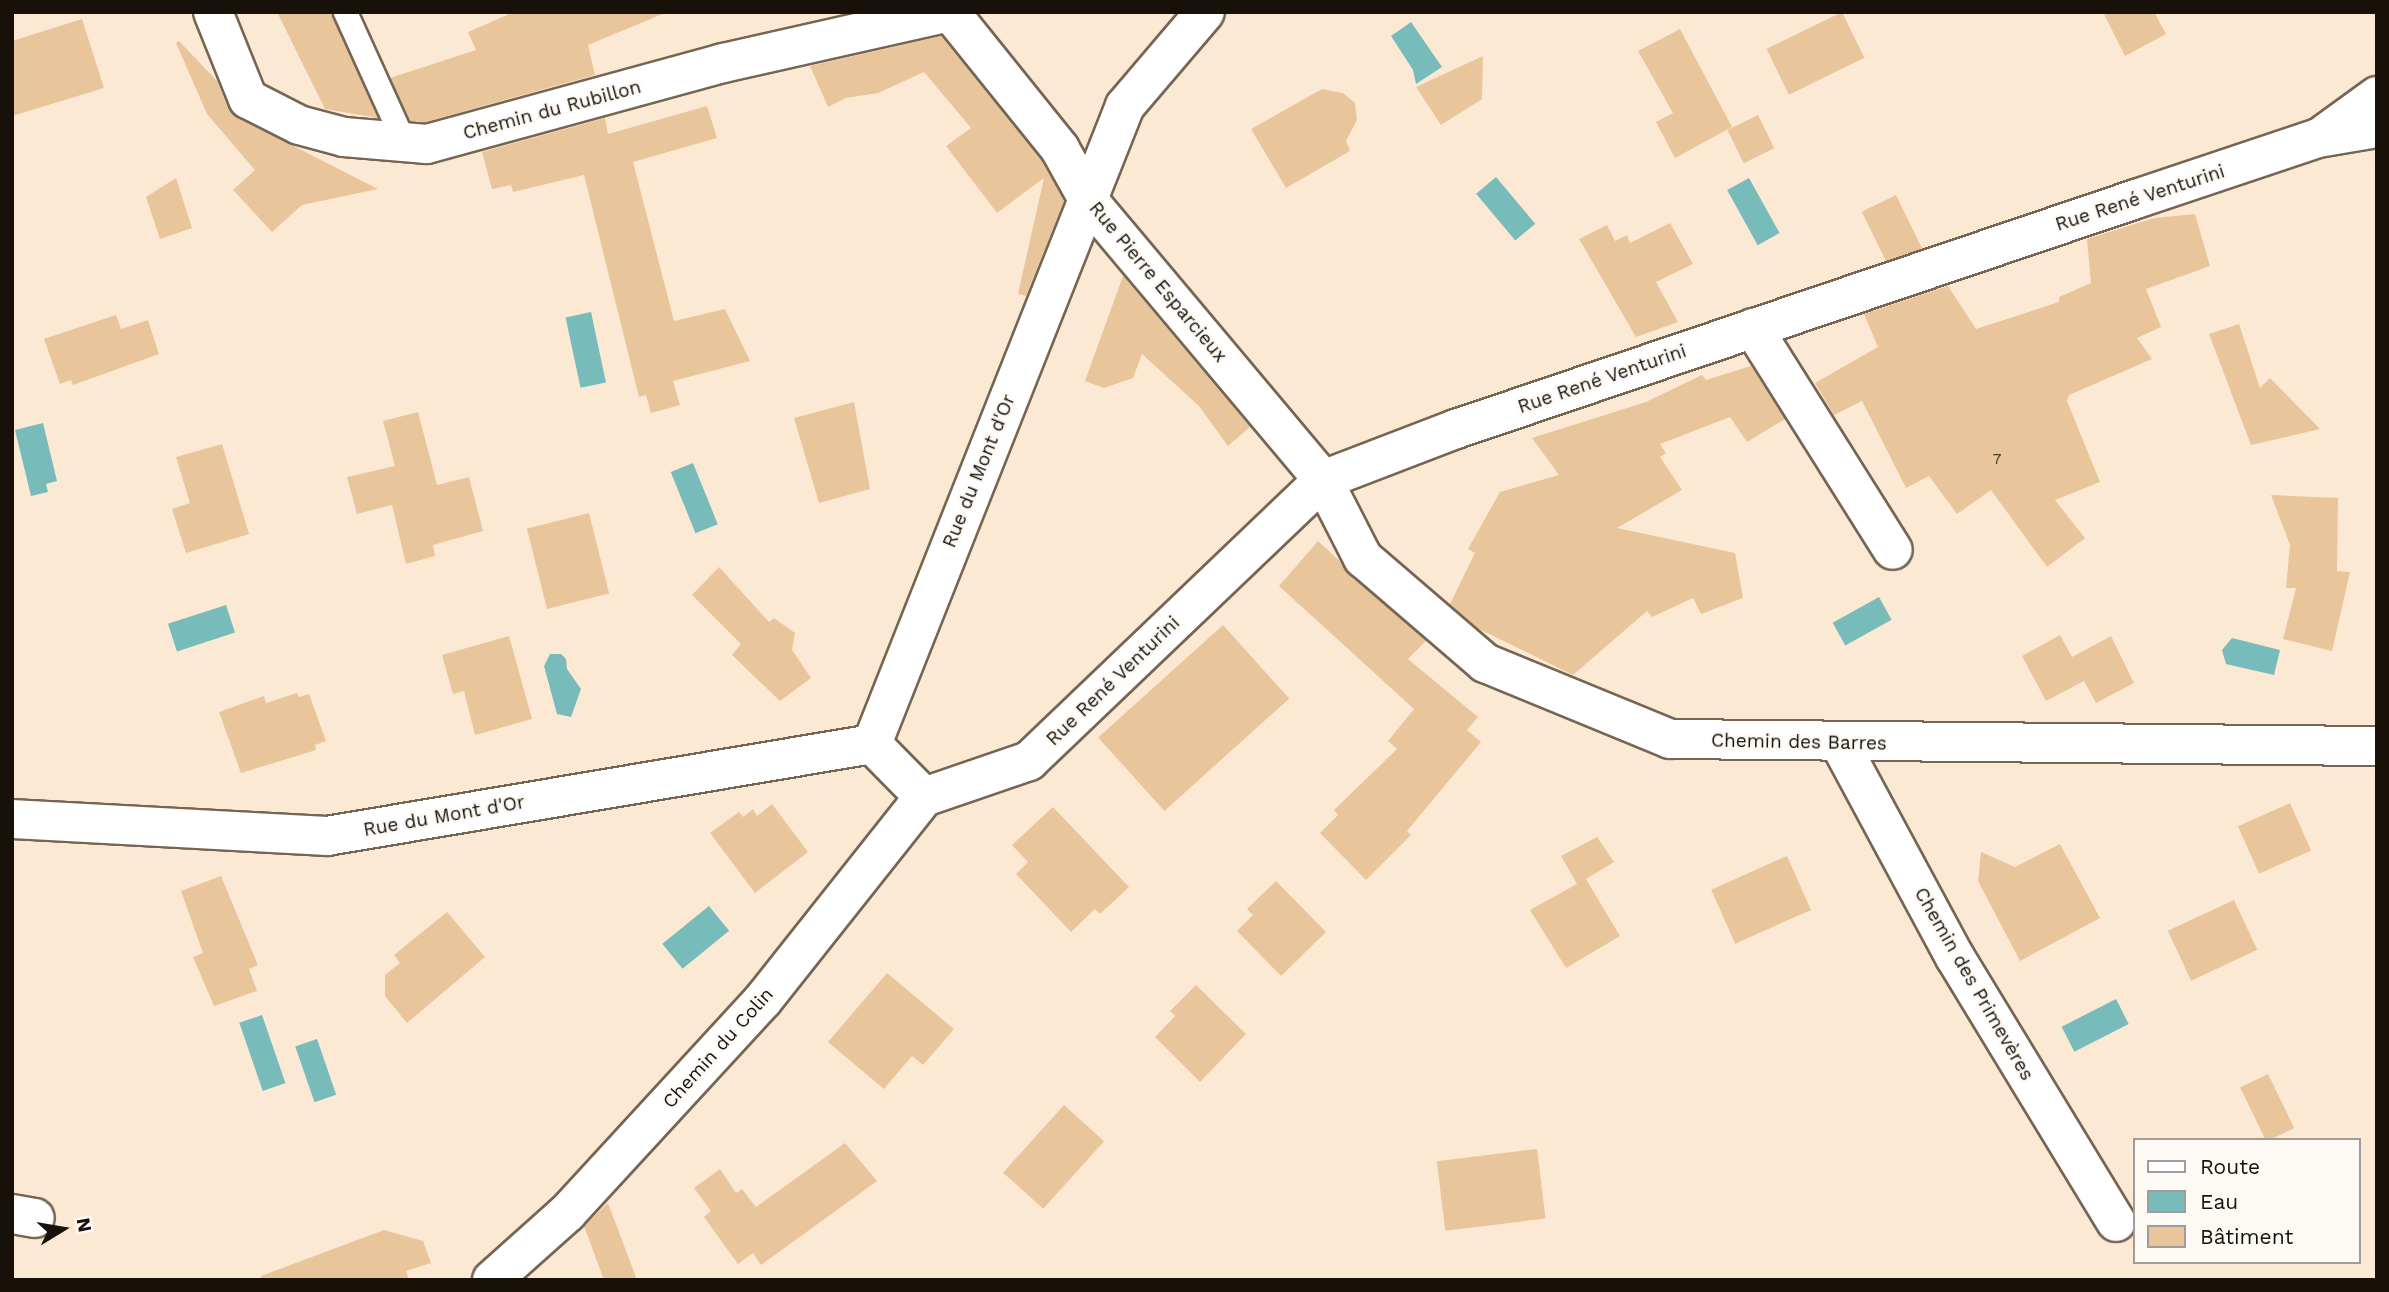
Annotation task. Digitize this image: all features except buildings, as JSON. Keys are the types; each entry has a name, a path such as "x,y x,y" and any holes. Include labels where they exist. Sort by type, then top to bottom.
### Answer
{"street":[{"name":"Chemin du Rubillon","path":"213,12 248,99 299,125 344,137 426,144 723,63 950,12"},
{"name":"Rue Pierre Esparcieux","path":"950,12 1060,149 1089,201 1323,480"},
{"name":"Rue du Mont d'Or","path":"12,819 327,836 872,744 1125,106 1205,12"},
{"path":"2318,138 2377,96"},
{"name":"Rue René Venturini","path":"924,797 1029,761 1323,480 1456,429 2318,138 2377,128"},
{"path":"1753,328 1893,550"},
{"name":"Chemin des Barres","path":"1323,480 1363,558 1485,663 1670,739 1839,743 2377,746"},
{"name":"Chemin des Primevères","path":"1839,743 1955,957 2116,1222"},
{"path":"872,744 924,797"},
{"name":"Chemin du Colin","path":"492,1280 567,1213 763,1000 924,797"}],"lane":[{"path":"345,12 404,142"}],"water":[{"path":"1411,22 1442,67 1416,84 1413,70 1391,36"},
{"path":"1496,177 1535,224 1515,240 1476,194"},
{"path":"1749,178 1780,233 1758,245 1727,190"},
{"path":"591,312 606,382 581,388 566,317"},
{"path":"43,423 57,481 46,484 48,492 31,496 15,430"},
{"path":"693,463 718,524 695,533 671,472"},
{"path":"1879,597 1892,620 1845,645 1833,623"},
{"path":"226,605 235,633 177,651 168,624"},
{"path":"2232,638 2280,650 2274,675 2226,664 2222,650"},
{"path":"550,654 561,654 566,659 567,669 581,689 571,717 557,714 544,666"},
{"path":"709,906 729,931 683,969 662,944"},
{"path":"2116,999 2129,1024 2074,1052 2062,1027"},
{"path":"262,1015 285,1083 263,1091 239,1023"},
{"path":"317,1039 336,1095 314,1102 295,1046"}]}
